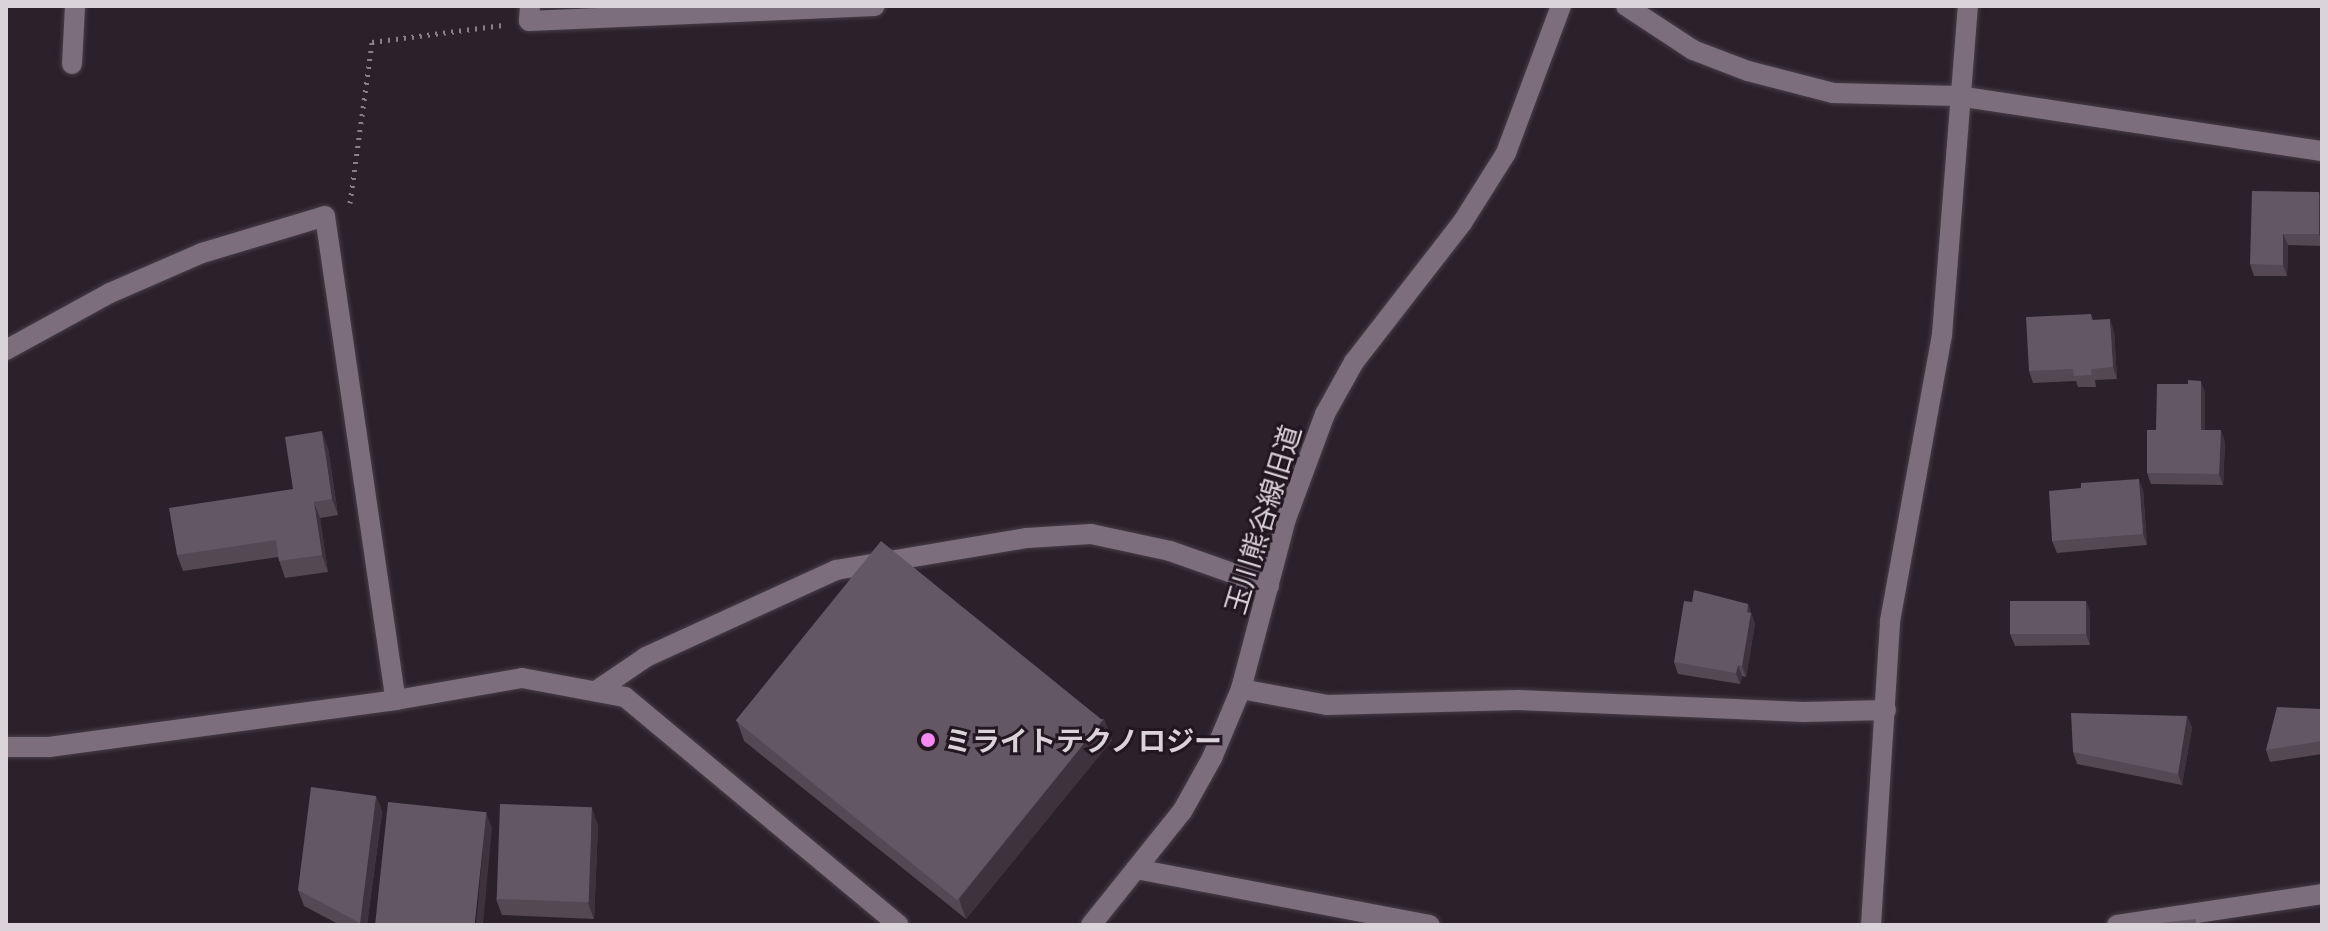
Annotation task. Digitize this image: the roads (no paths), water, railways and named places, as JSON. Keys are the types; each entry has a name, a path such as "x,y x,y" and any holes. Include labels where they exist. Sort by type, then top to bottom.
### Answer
{"street":[{"path":"72,64 75,6"},
{"path":"529,14 875,6"},
{"name":"玉川熊谷線旧道","path":"1091,925 1183,810 1212,758 1241,689 1286,519 1325,414 1354,362 1462,223 1506,153 1561,6"},
{"path":"1626,6 1693,50 1748,71 1833,93 1958,96 2322,151"},
{"path":"1871,925 1890,621 1942,335 1958,96 1968,6"},
{"path":"6,350 110,293 202,253 325,216 396,700"},
{"path":"596,691 646,657 836,570 1027,538 1091,534 1170,551 1269,586"},
{"path":"6,747 49,747 396,700 522,678 596,691 625,697 899,925"},
{"path":"1241,689 1327,705 1518,700 1804,712 1886,710"},
{"path":"1136,869 1430,925"},
{"path":"2117,925 2322,894"}],"place":[{"name":"ミライトテクノロジー","path":"928,740"}]}
